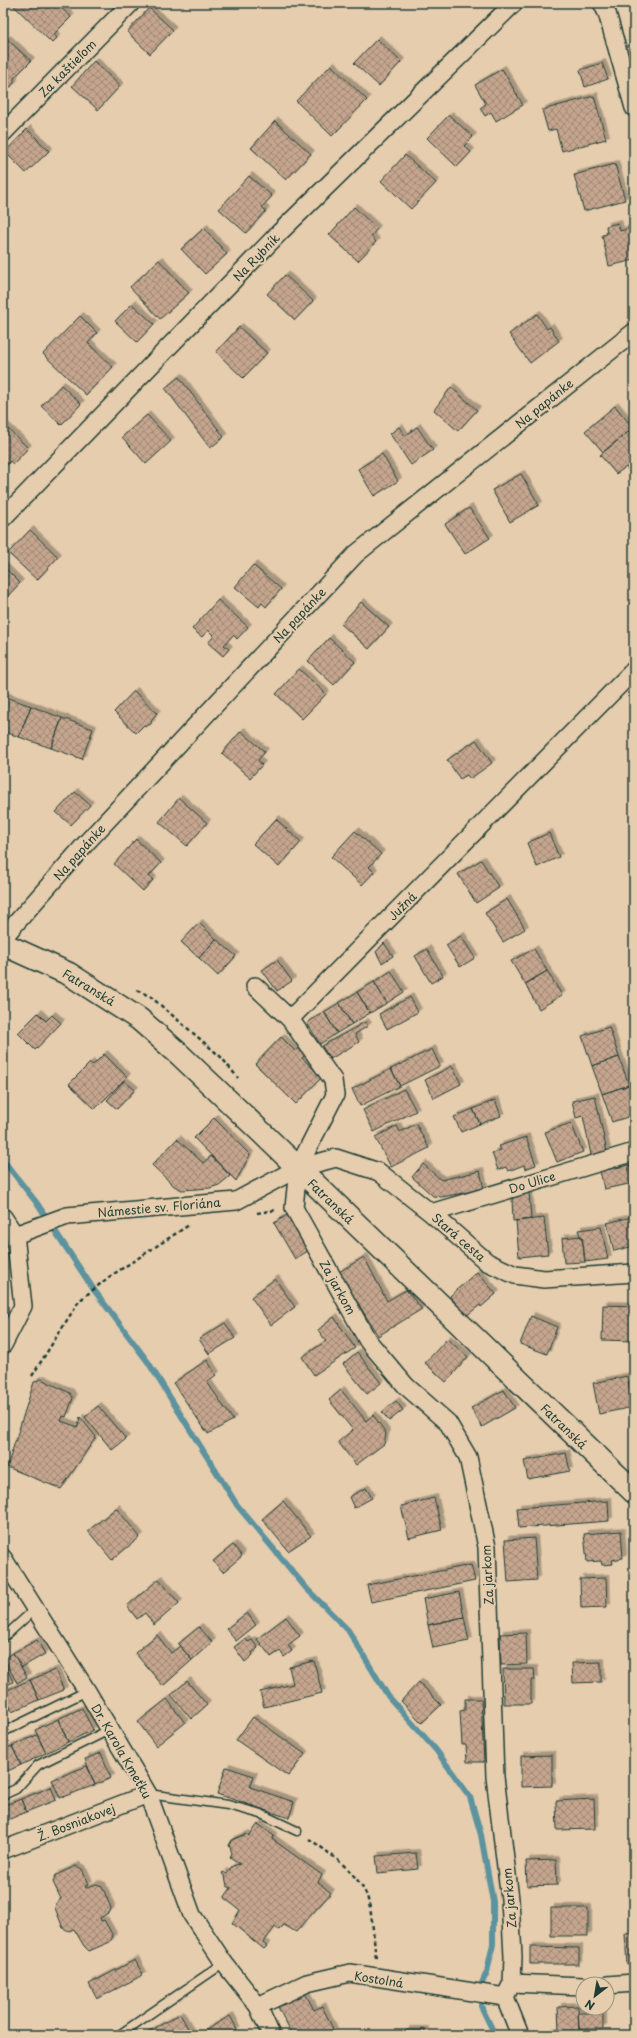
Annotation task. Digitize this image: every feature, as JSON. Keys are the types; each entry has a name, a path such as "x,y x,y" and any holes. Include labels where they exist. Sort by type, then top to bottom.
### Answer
{"main road":[{"name":"Fatranská","path":"3,944 69,974 139,1019 180,1054 634,1492"}],"street":[{"name":"Za kaštieľom","path":"3,133 131,3"},
{"name":"Na Rybník","path":"3,518 280,232 514,3"},
{"path":"602,3 607,13 634,108"},
{"name":"Na papánke","path":"3,938 87,842 356,554 634,332"},
{"name":"Južná","path":"290,1019 634,670"},
{"path":"255,986 290,1019 333,1080 334,1095 298,1168 294,1208"},
{"name":"Do Ulice","path":"431,1213 634,1152"},
{"name":"Stará cesta","path":"298,1168 336,1158 380,1172 431,1213 487,1262 516,1275 544,1279 634,1273"},
{"name":"Námestie sv. Floriána","path":"15,1235 59,1218 88,1213 236,1201 298,1168"},
{"name":"Za jarkom","path":"294,1208 368,1342 406,1386 448,1423 468,1457 487,1547 495,1777 510,1899 513,1957 508,1990 520,2035"},
{"path":"3,1217 15,1235 23,1306 3,1345"},
{"name":"Dr. Karola Kmeťku","path":"3,1558 87,1691 148,1794 192,1915 224,1963 258,2006 271,2035"},
{"name":"Ž. Bosniakovej","path":"3,1850 148,1794"},
{"name":"Kostolná","path":"258,2006 314,1981 350,1974 481,1993 575,1986"},
{"path":"615,1984 634,1983"}],"lane":[{"path":"3,1638 35,1610"},
{"path":"3,1732 87,1691"},
{"path":"3,1795 16,1789 38,1765 109,1730"},
{"path":"148,1794 228,1805 261,1814 297,1830"},
{"path":"119,2035 224,1963"}],"path":[{"path":"252,1213 294,1208"},
{"path":"32,1376 83,1298 105,1280 191,1224"},
{"path":"297,1830 328,1851 352,1874 366,1895 379,1979"}],"building":[{"path":"11,3 61,3 59,6 71,17 54,34 57,38 52,43"},
{"path":"149,8 173,30 150,54 127,32"},
{"path":"7,39 31,61 14,78 14,83 11,87 5,87 3,85 3,43"},
{"path":"377,39 401,62 379,86 354,63"},
{"path":"94,61 120,86 98,110 72,86"},
{"path":"602,63 608,79 585,87 580,70"},
{"path":"331,65 367,100 332,136 296,101"},
{"path":"502,69 523,105 496,121 491,112 485,116 480,108 486,104 475,85"},
{"path":"594,96 606,139 562,151 556,129 548,131 542,110"},
{"path":"449,115 473,137 464,146 471,152 457,167 427,138"},
{"path":"275,121 311,154 286,180 251,148"},
{"path":"27,129 49,151 26,173 5,152"},
{"path":"405,155 436,183 411,209 381,181"},
{"path":"615,164 625,200 584,211 574,175"},
{"path":"249,176 272,196 262,207 266,211 246,233 219,209"},
{"path":"354,207 377,229 371,236 376,242 358,261 329,235"},
{"path":"618,223 620,231 631,228 634,242 634,260 609,266 602,235 607,234 606,226"},
{"path":"204,228 227,254 205,274 181,249"},
{"path":"159,260 189,293 160,319 130,287"},
{"path":"285,275 313,301 295,320 267,294"},
{"path":"132,304 154,324 137,342 115,321"},
{"path":"537,314 547,329 550,327 559,341 530,363 509,334"},
{"path":"80,316 97,333 88,343 113,367 86,395 43,354"},
{"path":"239,327 267,353 243,378 216,352"},
{"path":"179,377 224,437 210,448 165,388"},
{"path":"61,385 81,404 61,425 41,406"},
{"path":"451,387 477,410 458,431 434,410"},
{"path":"615,406 633,428 603,452 585,431"},
{"path":"147,415 171,441 146,464 122,437"},
{"path":"3,424 28,448 13,464 10,461 3,469"},
{"path":"399,427 405,436 417,427 433,450 411,465 390,434"},
{"path":"633,428 634,467 629,471 626,467 616,474 600,455"},
{"path":"382,454 398,481 374,496 358,469"},
{"path":"521,474 539,505 510,522 492,490"},
{"path":"469,508 490,538 465,554 445,524"},
{"path":"30,530 58,557 37,580 8,553"},
{"path":"253,565 281,589 266,607 262,603 259,607 235,587"},
{"path":"3,566 20,583 3,601"},
{"path":"218,600 248,627 237,639 233,635 224,645 229,649 223,656 208,643 214,636 208,630 202,637 192,629"},
{"path":"361,602 389,627 369,649 341,624"},
{"path":"329,638 355,662 334,685 308,661"},
{"path":"299,669 326,694 302,719 276,694"},
{"path":"134,691 157,713 152,719 151,724 145,727 144,725 136,733 114,712"},
{"path":"3,696 31,706 19,737 3,731"},
{"path":"31,706 62,718 51,748 19,737"},
{"path":"62,718 93,729 82,759 51,748"},
{"path":"241,731 265,752 258,760 262,765 250,778 222,753"},
{"path":"476,740 492,763 470,779 467,775 460,779 447,760"},
{"path":"75,792 90,805 71,825 56,812"},
{"path":"179,798 207,823 187,846 159,822"},
{"path":"276,819 301,842 279,867 253,844"},
{"path":"355,831 381,854 369,867 374,872 362,885 331,857"},
{"path":"549,833 559,857 537,867 527,843"},
{"path":"136,839 161,863 149,876 153,880 143,891 114,864"},
{"path":"481,860 499,888 476,903 458,874"},
{"path":"507,899 525,929 503,942 485,913"},
{"path":"199,923 216,939 199,958 181,942"},
{"path":"461,936 475,958 460,967 446,945"},
{"path":"216,939 236,956 218,976 199,958"},
{"path":"384,943 393,956 382,963 376,952"},
{"path":"427,949 443,976 431,983 415,956"},
{"path":"534,949 547,971 525,984 511,961"},
{"path":"277,960 292,981 277,991 262,970"},
{"path":"391,971 404,992 387,1003 374,982"},
{"path":"547,971 562,995 539,1009 525,984"},
{"path":"374,982 387,1003 370,1013 357,992"},
{"path":"357,992 370,1013 352,1024 339,1003"},
{"path":"410,997 418,1012 387,1029 379,1014"},
{"path":"339,1003 352,1024 337,1033 324,1012"},
{"path":"324,1012 337,1033 320,1044 307,1023"},
{"path":"38,1013 46,1021 52,1015 61,1023 35,1050 18,1033"},
{"path":"365,1022 368,1026 355,1034 359,1042 330,1059 322,1046"},
{"path":"609,1027 619,1057 592,1066 582,1036"},
{"path":"281,1037 295,1051 298,1048 305,1055 302,1058 322,1077 296,1104 255,1064"},
{"path":"432,1049 440,1066 400,1086 391,1069"},
{"path":"104,1054 127,1077 95,1109 69,1084 90,1063 93,1065"},
{"path":"619,1057 629,1085 602,1094 592,1066"},
{"path":"452,1066 461,1084 434,1098 425,1080"},
{"path":"391,1069 400,1086 360,1106 352,1089"},
{"path":"124,1081 135,1090 117,1109 107,1100"},
{"path":"629,1085 634,1098 634,1115 612,1122 602,1094"},
{"path":"404,1089 416,1111 374,1132 363,1110"},
{"path":"595,1096 607,1152 591,1155 583,1116 576,1118 572,1101"},
{"path":"495,1100 501,1116 480,1124 473,1109"},
{"path":"473,1109 480,1124 461,1132 454,1117"},
{"path":"214,1118 250,1155 236,1181 194,1138"},
{"path":"571,1123 583,1152 557,1162 545,1132"},
{"path":"416,1124 429,1148 391,1167 375,1137 397,1126 400,1132"},
{"path":"526,1137 536,1165 525,1169 524,1165 508,1171 506,1167 498,1170 492,1153 501,1150 499,1146"},
{"path":"177,1139 203,1163 211,1156 230,1176 219,1185 210,1188 182,1190 174,1186 152,1165"},
{"path":"423,1164 441,1180 480,1171 484,1189 442,1197 433,1196 412,1177"},
{"path":"630,1165 634,1183 604,1189 600,1171"},
{"path":"529,1192 531,1219 513,1221 512,1198"},
{"path":"289,1214 311,1249 295,1259 274,1223"},
{"path":"632,1217 634,1225 634,1246 614,1251 607,1223"},
{"path":"544,1218 548,1254 519,1257 516,1221"},
{"path":"601,1227 608,1259 585,1262 583,1243 578,1230"},
{"path":"582,1236 585,1262 564,1263 562,1238"},
{"path":"364,1257 387,1301 406,1290 422,1309 378,1336 339,1272"},
{"path":"477,1272 496,1294 481,1307 480,1305 466,1316 450,1296"},
{"path":"275,1279 295,1307 271,1325 251,1297"},
{"path":"603,1305 634,1306 633,1341 602,1340"},
{"path":"531,1316 557,1327 547,1354 520,1344"},
{"path":"334,1317 355,1348 314,1375 302,1357 326,1341 318,1330"},
{"path":"225,1323 235,1338 209,1354 199,1339"},
{"path":"447,1339 468,1357 446,1382 425,1363"},
{"path":"357,1352 381,1383 367,1394 343,1364"},
{"path":"207,1360 216,1375 207,1382 233,1420 208,1434 173,1383"},
{"path":"627,1376 633,1407 599,1414 593,1383"},
{"path":"41,1379 70,1393 73,1398 66,1417 63,1416 61,1421 78,1427 80,1417 96,1437 61,1489 7,1467 34,1382"},
{"path":"341,1390 366,1421 373,1415 386,1433 384,1444 356,1465 338,1442 353,1430 329,1400"},
{"path":"504,1390 515,1408 482,1427 471,1408"},
{"path":"396,1401 403,1410 389,1421 382,1412"},
{"path":"98,1406 126,1439 112,1450 85,1417"},
{"path":"566,1453 570,1471 528,1479 524,1461"},
{"path":"366,1488 372,1498 354,1508 349,1497"},
{"path":"434,1498 442,1530 409,1538 401,1506"},
{"path":"283,1501 311,1536 288,1551 262,1519"},
{"path":"608,1501 609,1521 519,1528 517,1508"},
{"path":"116,1508 140,1537 112,1560 88,1531"},
{"path":"621,1531 623,1558 612,1560 613,1564 602,1565 601,1561 587,1562 584,1534"},
{"path":"534,1538 537,1580 508,1582 505,1540"},
{"path":"233,1545 242,1556 223,1572 213,1561"},
{"path":"471,1565 475,1581 371,1602 367,1585"},
{"path":"606,1578 607,1607 581,1608 580,1579"},
{"path":"159,1579 179,1603 154,1625 145,1613 137,1619 127,1606"},
{"path":"459,1592 464,1617 428,1625 423,1599"},
{"path":"247,1613 256,1625 236,1641 226,1629"},
{"path":"286,1617 300,1636 288,1645 292,1651 284,1657 280,1651 271,1657 257,1639"},
{"path":"464,1617 469,1641 433,1648 428,1625"},
{"path":"199,1627 212,1642 192,1660 178,1644"},
{"path":"526,1633 527,1664 501,1665 500,1634"},
{"path":"157,1635 171,1653 180,1646 192,1660 163,1686 135,1653"},
{"path":"246,1639 248,1642 252,1640 258,1648 245,1662 234,1647"},
{"path":"37,1640 45,1654 22,1667 13,1653"},
{"path":"13,1653 27,1677 17,1683 4,1659"},
{"path":"3,1660 13,1682 3,1687"},
{"path":"314,1661 322,1693 264,1707 260,1692 293,1684 289,1667"},
{"path":"601,1662 601,1682 573,1683 572,1663"},
{"path":"503,1669 534,1669 535,1680 531,1680 531,1704 504,1704"},
{"path":"55,1670 64,1690 39,1700 30,1680"},
{"path":"30,1680 39,1700 12,1712 3,1692"},
{"path":"187,1681 207,1705 191,1719 171,1695"},
{"path":"419,1682 441,1705 422,1723 401,1701"},
{"path":"3,1692 10,1708 3,1711"},
{"path":"167,1699 185,1723 156,1746 138,1722"},
{"path":"465,1699 481,1699 484,1762 467,1762 466,1745 462,1745 460,1711 465,1710"},
{"path":"82,1708 93,1730 68,1742 58,1719"},
{"path":"253,1717 305,1754 288,1776 236,1740"},
{"path":"58,1719 68,1742 46,1753 35,1730"},
{"path":"37,1735 46,1753 21,1765 12,1746"},
{"path":"12,1746 21,1765 3,1773 3,1750"},
{"path":"101,1753 111,1778 95,1785 85,1759"},
{"path":"552,1755 552,1786 521,1787 521,1756"},
{"path":"87,1766 95,1785 60,1798 52,1780"},
{"path":"226,1767 254,1776 250,1787 294,1802 289,1818 217,1794"},
{"path":"51,1787 56,1800 26,1812 21,1799"},
{"path":"21,1799 26,1812 3,1822 3,1806"},
{"path":"594,1799 595,1829 557,1830 556,1801"},
{"path":"258,1824 274,1836 272,1839 322,1875 318,1882 331,1893 296,1932 284,1925 279,1930 275,1927 263,1943 267,1946 264,1949 232,1923 240,1910 224,1898 231,1888 227,1886 225,1876 222,1874 223,1872 227,1874 232,1866 240,1864 230,1857 232,1853 229,1845 232,1840 246,1834 249,1836"},
{"path":"416,1853 418,1869 378,1873 376,1856"},
{"path":"556,1860 557,1885 527,1886 526,1861"},
{"path":"76,1866 82,1869 89,1884 85,1886 86,1888 96,1884 102,1886 111,1908 110,1912 100,1918 101,1921 104,1920 113,1936 110,1942 89,1951 84,1946 74,1929 69,1931 63,1928 55,1908 56,1903 61,1899 53,1882 56,1875"},
{"path":"551,1908 588,1908 588,1936 551,1936"},
{"path":"634,1933 634,1964 627,1965 625,1934"},
{"path":"530,1947 579,1948 579,1964 530,1964"},
{"path":"135,1960 143,1975 97,1999 89,1984"},
{"path":"305,1993 314,2010 322,2006 334,2031 326,2035 292,2035 278,2007"},
{"path":"575,2006 575,2016 578,2016 579,2031 559,2031 558,2007"},
{"path":"180,2014 190,2032 185,2035 143,2035"},
{"path":"230,2016 237,2029 233,2032 235,2035 206,2035 204,2031"},
{"path":"578,2016 603,2016 603,2029 579,2029"},
{"path":"406,2030 425,2030 425,2035 406,2035"},
{"path":"549,2032 579,2033 579,2035 549,2035"}],"waterway":[{"path":"3,1160 36,1202 94,1290 148,1362 237,1505 307,1589 348,1630 388,1696 436,1750 470,1797 481,1835 493,1902 493,1944 487,1972 482,1983 481,2006 495,2035"}]}
